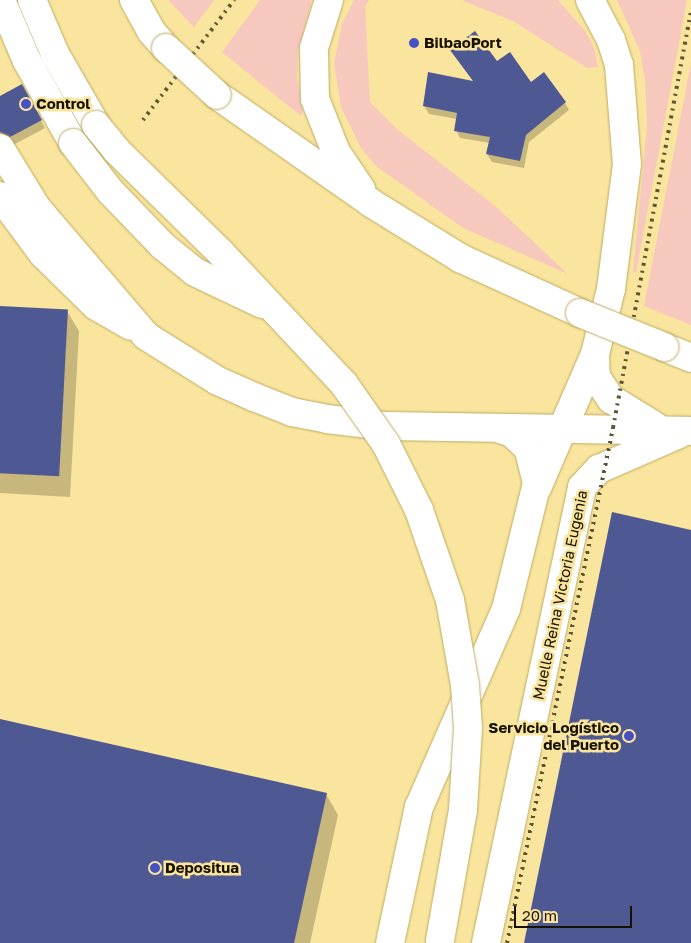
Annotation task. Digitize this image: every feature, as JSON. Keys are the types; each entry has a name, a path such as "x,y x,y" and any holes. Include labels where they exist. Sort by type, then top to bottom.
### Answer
{"street":[{"path":"1,0 27,61 73,143 137,220 195,272 275,310"},
{"path":"32,0 55,54 96,124 117,151 275,310 344,384 386,444 419,510 450,600 465,685 468,728 463,810 440,942"},
{"path":"122,0 158,40 217,95 371,203 460,258 580,313 691,358"},
{"path":"134,0 158,40"},
{"path":"329,0 314,48 315,99 336,152 371,203"},
{"path":"534,493 595,354 612,289 627,164 619,64 611,40 590,0"},
{"path":"0,148 36,207 146,336"},
{"path":"0,196 43,254 96,306 218,380 292,412 384,426 691,432"},
{"path":"595,354 596,377 611,399 664,430"},
{"path":"390,943 419,807 506,609 534,493 536,471 528,448 512,433 488,427"},
{"name":"Muelle Reina Victoria Eugenia","path":"486,943 582,487 599,469 691,432"}],"shaded area":[{"path":"168,0 214,0 194,27"},
{"path":"260,0 312,0 298,52 297,77 303,110 301,116 222,52"},
{"path":"354,0 369,0 365,6 370,102 398,130 494,205 568,274 463,228 376,166 361,148 341,107 334,63 342,24"},
{"path":"461,0 558,0 586,32 594,48 598,67 587,68 513,21"},
{"path":"617,0 687,0 636,273 633,272 647,126 645,80 640,51"},
{"path":"691,63 691,325 644,306"}],"building":[{"path":"475,31 497,61 510,52 531,82 544,72 566,102 526,135 520,161 486,154 490,137 454,131 457,113 423,106 428,72 473,81 450,50"},
{"name":"Control","path":"22,84 42,120 10,137 0,132 0,96"},
{"path":"0,306 68,310 59,476 0,473"},
{"name":"Servicio Logístico del Puerto","path":"612,512 691,530 691,943 524,943"},
{"name":"Depositua","path":"0,719 327,793 294,943 0,943"}],"railway":[{"path":"143,120 234,0"},
{"path":"507,943 613,428 691,13"}],"place":[{"name":"BilbaoPort","path":"414,43"},
{"name":"Control","path":"26,104"},
{"name":"Servicio Logístico del Puerto","path":"629,736"},
{"name":"Depositua","path":"155,868"}]}
